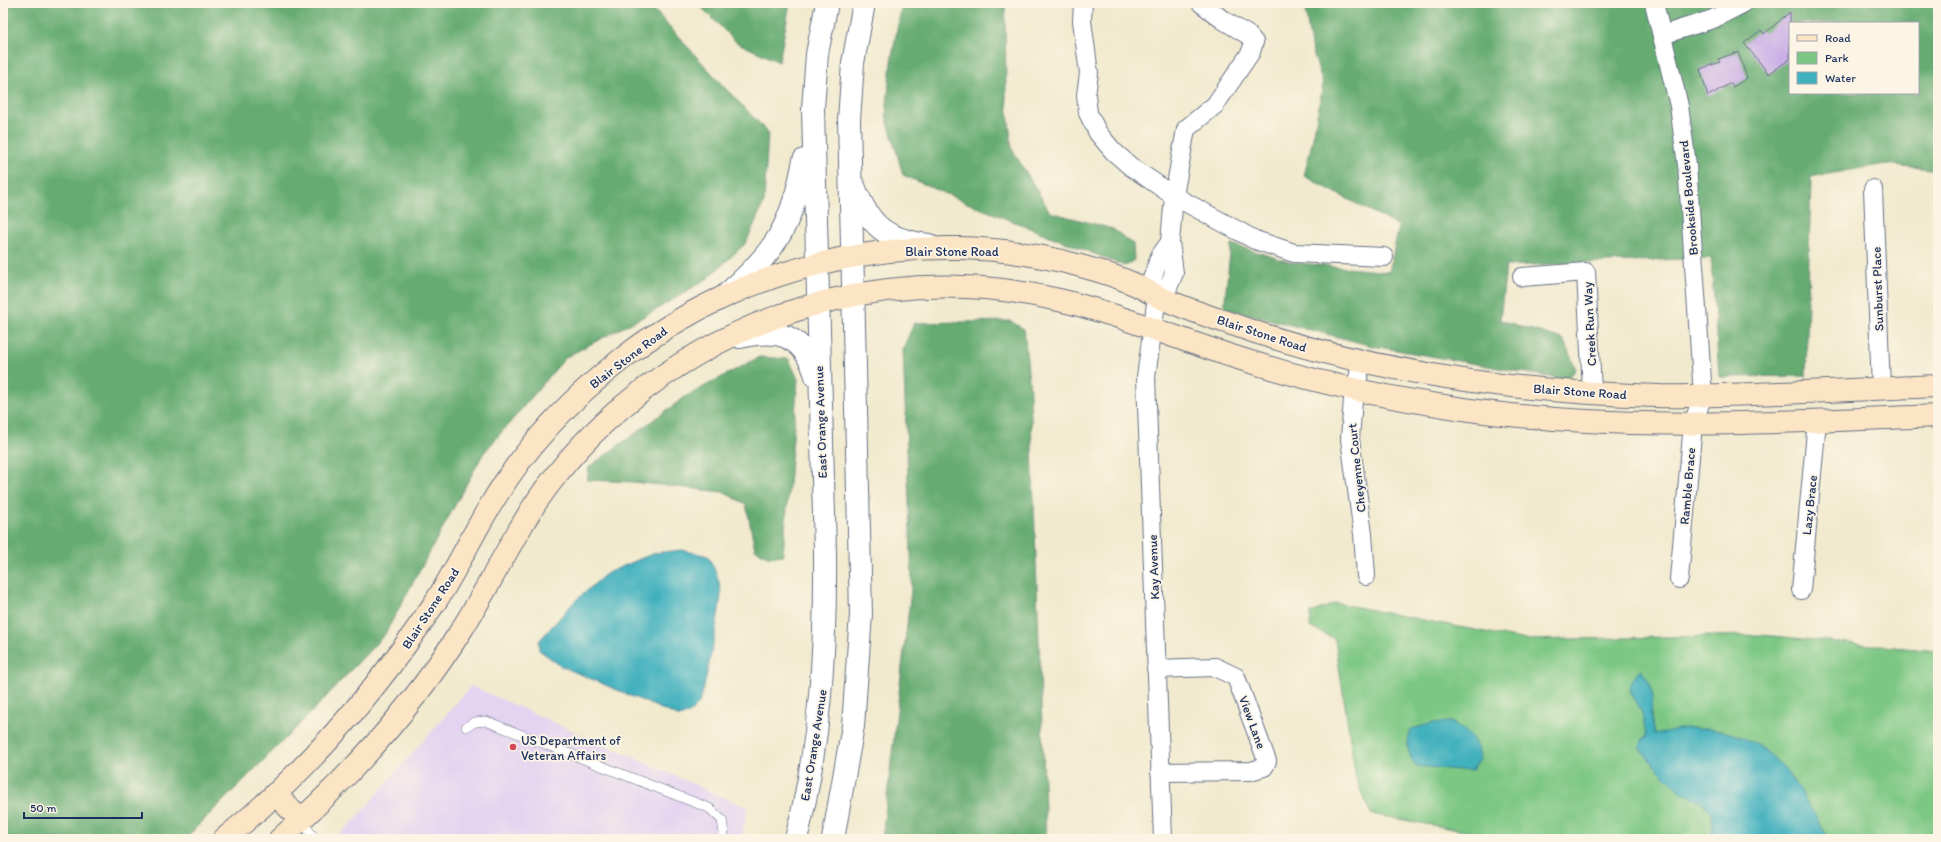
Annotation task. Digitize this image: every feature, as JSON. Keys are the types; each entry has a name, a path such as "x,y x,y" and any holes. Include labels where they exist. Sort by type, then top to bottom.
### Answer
{"main road":[{"name":"Blair Stone Road","path":"224,839 275,794 331,738 400,654 450,578 496,497 524,455 544,431 581,393 625,356 672,324 723,298 775,276 816,264 903,250 949,248 996,250 1053,259 1115,277 1134,284 1157,296 1246,329 1297,345 1362,361 1467,380 1592,392 1660,396 1817,393 1880,388 1938,386"},
{"path":"280,839 367,756 429,677 462,629 535,504 569,460 609,418 652,384 723,340 770,319 854,294 935,286 999,289 1082,306 1152,328 1246,361 1300,377 1354,389 1452,407 1541,418 1602,422 1693,424 1938,416"},
{"path":"275,794 301,820"}],"street":[{"name":"East Orange Avenue","path":"796,839 819,714 824,667 825,595 813,109 817,54 827,3"},
{"path":"833,839 853,726 861,614 854,257 849,120 857,36 864,3"},
{"path":"1083,3 1082,21 1089,73 1086,95 1088,113 1098,133 1113,151 1130,166 1174,196 1254,240 1294,253 1384,257"},
{"path":"1157,296 1152,279 1160,256 1170,242 1174,196 1186,129 1215,105 1251,52 1254,42 1248,35 1223,20 1201,3"},
{"name":"Brookside Boulevard","path":"1654,3 1679,106 1687,165 1703,395"},
{"path":"1662,35 1714,19 1744,3"},
{"path":"723,298 758,266 784,230 796,199 813,109"},
{"path":"851,178 869,216 878,227 889,236 914,243 949,248"},
{"name":"Sunburst Place","path":"1873,189 1880,388"},
{"name":"Creek Run Way","path":"1522,277 1586,272 1592,392"},
{"name":"Kay Avenue","path":"1157,296 1146,378 1163,839"},
{"path":"723,340 751,334 784,334 796,341 805,351 812,364 819,387"},
{"name":"Cheyenne Court","path":"1362,361 1354,389 1351,410 1350,439 1363,534 1366,576"},
{"name":"Ramble Brace","path":"1679,579 1693,424 1703,395"},
{"name":"Lazy Brace","path":"1801,590 1818,421"},
{"name":"View Lane","path":"1156,668 1215,667 1236,677 1267,761 1264,767 1251,771 1160,772"}],"lane":[{"path":"466,727 475,722 486,721 709,808 722,820 724,833"},
{"path":"301,820 315,839"}],"shaded area":[{"name":"US Department of Veteran Affairs","path":"471,686 748,808 741,839 334,839 352,823"}],"green space":[{"path":"3,3 648,3 725,88 768,132 764,202 746,243 708,278 654,311 566,357 483,454 385,634 307,717 185,839 3,839"},
{"path":"697,3 790,3 779,62 736,42"},
{"path":"902,3 1005,3 1006,95 1012,149 1050,212 1113,229 1133,244 1134,260 1125,266 972,205 903,175 886,115 891,62"},
{"path":"1304,3 1938,3 1938,170 1886,164 1811,177 1806,376 1719,377 1711,258 1506,266 1500,320 1563,339 1576,369 1567,380 1373,346 1224,308 1231,244 1289,262 1389,272 1399,226 1304,176 1323,84 1311,46"},
{"path":"1010,321 1024,329 1030,391 1046,839 882,839 912,582 903,349 914,323"},
{"path":"759,357 789,359 798,379 783,555 769,557 755,549 746,504 723,492 633,482 587,480 589,467 685,397"},
{"path":"1336,603 1526,640 1761,635 1938,651 1938,839 1489,839 1486,835 1371,814 1356,779 1335,639 1310,627 1311,613"}],"water":[{"path":"682,550 708,556 718,579 721,594 705,684 699,703 691,712 680,717 561,666 539,650 539,641 574,602 607,573 654,553"},
{"path":"1641,669 1650,684 1653,697 1651,714 1654,735 1685,728 1718,731 1741,737 1760,747 1776,761 1790,777 1829,839 1709,839 1713,829 1712,813 1701,801 1680,791 1650,761 1640,747 1643,738 1646,737 1644,725 1639,706 1630,688 1631,683"},
{"path":"1451,722 1467,732 1477,747 1480,759 1471,771 1415,766 1408,748 1408,740 1411,729 1434,723"}],"building":[{"path":"1790,12 1789,60 1769,74 1744,43 1761,30 1764,34"},
{"path":"1738,52 1747,78 1733,87 1731,83 1708,96 1700,69 1720,62 1718,59"}],"place":[{"name":"US Department of Veteran Affairs","path":"513,747"}]}
